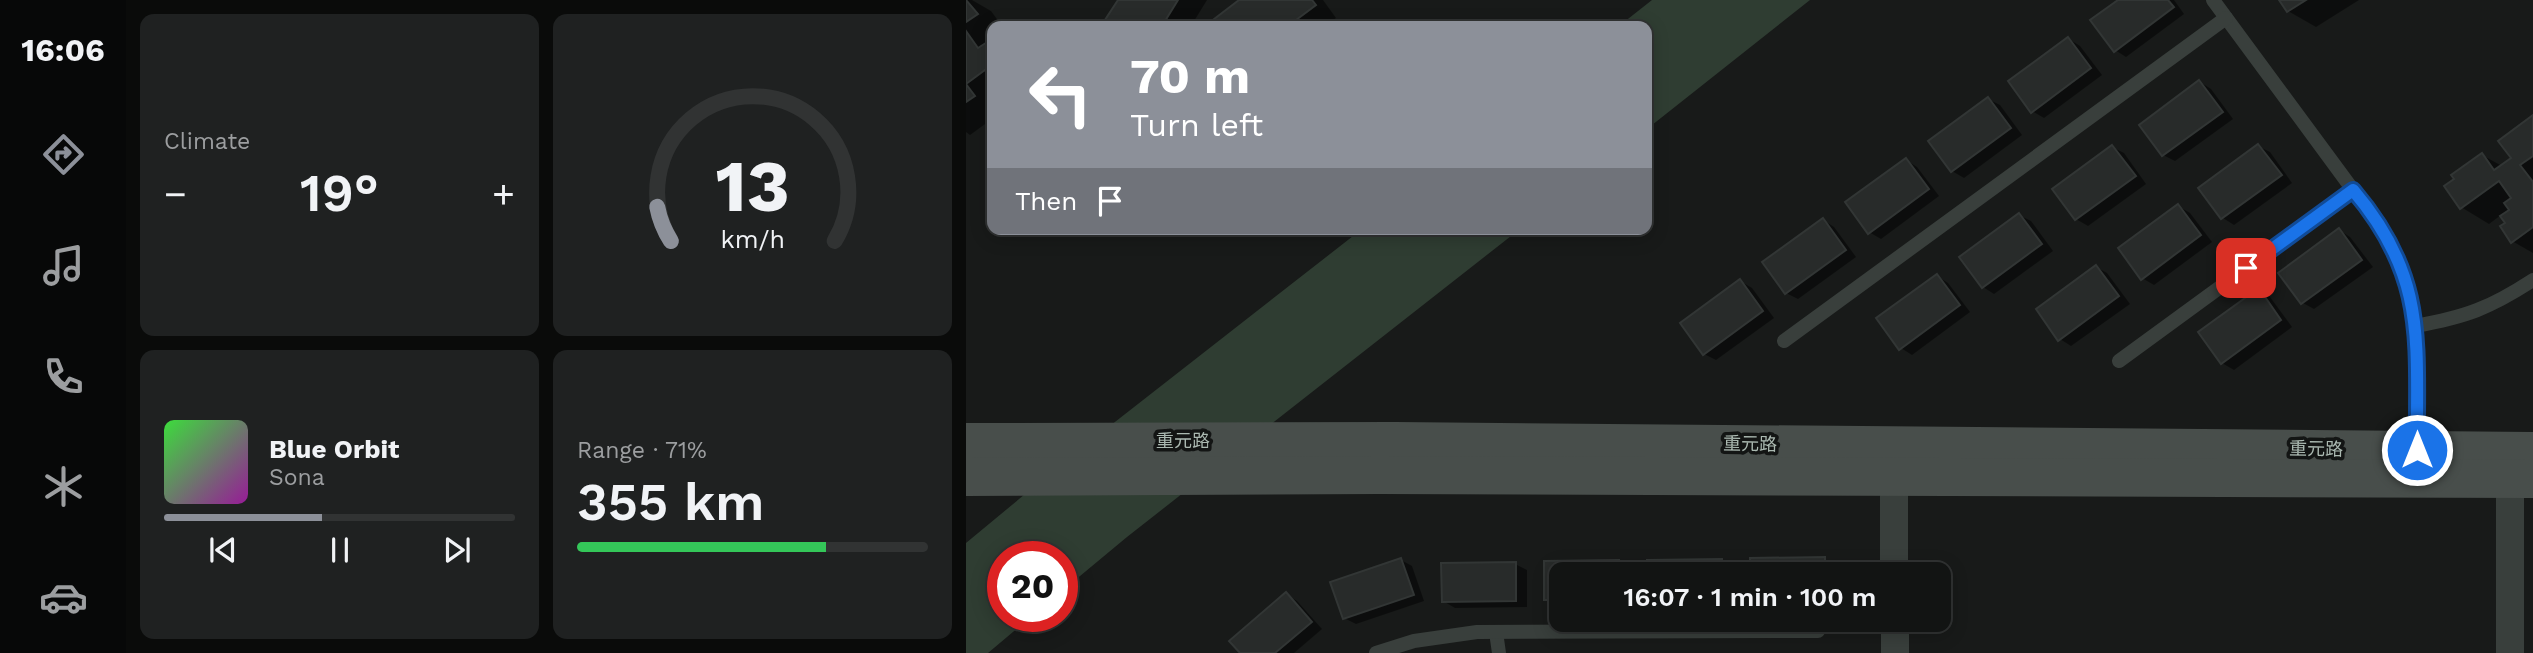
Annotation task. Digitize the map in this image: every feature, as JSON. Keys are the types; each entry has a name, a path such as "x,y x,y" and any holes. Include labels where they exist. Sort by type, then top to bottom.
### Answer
{"street":[{"name":"重元路","path":"966,442 1395,441 2417,450 2525,469"},
{"name":"重元路","path":"966,477 1894,476 2525,469"},
{"path":"2510,653 2525,469"},
{"path":"1894,476 1894,562"},
{"path":"1895,632 1895,653"}],"lane":[{"path":"2213,0 2386,234 2399,260 2408,286 2415,326 2417,450"},
{"path":"1784,341 2226,18"},
{"path":"2119,361 2353,190"},
{"path":"2415,326 2458,319 2498,303 2533,280"},
{"path":"1496,632 1499,653"},
{"path":"1376,653 1445,635 1549,632"}],"shaded area":[{"path":"1652,0 1810,0 1652,125 1652,21 1625,21"},
{"path":"1354,235 1512,235 1078,578 1078,541 987,541 987,632 1013,632 988,653 966,653 966,543 1065,461"}],"building":[{"path":"966,0 978,14 966,22"},
{"path":"1118,0 1178,0 1165,21 1104,21"},
{"path":"1239,0 1312,0 1316,5 1295,21 1212,21"},
{"path":"2118,0 2168,0 2174,7 2114,52 2090,20"},
{"path":"2279,0 2306,0 2287,12"},
{"path":"966,31 978,48 987,42 987,73 985,70 966,84"},
{"path":"2068,37 2091,68 2031,113 2008,81"},
{"path":"2199,80 2223,112 2162,156 2139,125"},
{"path":"966,84 975,96 966,102"},
{"path":"1988,97 2011,128 1951,172 1928,141"},
{"path":"2533,115 2533,156 2520,165 2533,182 2533,227 2511,243 2500,226 2505,223 2500,216 2509,210 2504,203 2511,198 2499,181 2460,209 2444,186 2454,179 2451,175 2482,153 2494,170 2511,158 2498,141"},
{"path":"2258,144 2282,175 2221,219 2198,188"},
{"path":"2112,145 2136,176 2075,220 2052,189"},
{"path":"1906,158 1929,189 1868,234 1845,202"},
{"path":"2178,204 2201,235 2141,280 2118,248"},
{"path":"2019,213 2042,244 1982,288 1959,257"},
{"path":"1823,218 1846,250 1785,294 1762,262"},
{"path":"2339,228 2362,260 2301,304 2278,273"},
{"path":"2096,265 2119,296 2058,341 2036,309"},
{"path":"1937,274 1960,305 1899,350 1876,318"},
{"path":"1740,279 1763,311 1703,355 1680,323"},
{"path":"2259,288 2281,320 2221,364 2198,332"},
{"path":"1825,557 1825,562 1750,562 1750,558"},
{"path":"1401,558 1414,595 1343,619 1330,582"},
{"path":"1722,559 1722,562 1647,562"},
{"path":"1544,561 1619,562 1549,562 1549,600 1544,600"},
{"path":"1516,562 1516,601 1442,602 1441,563"},
{"path":"1286,592 1312,622 1275,653 1240,653 1229,641"}],"route":[{"path":"2246,268 2353,190 2386,234 2408,286 2417,341 2417,450"}]}
